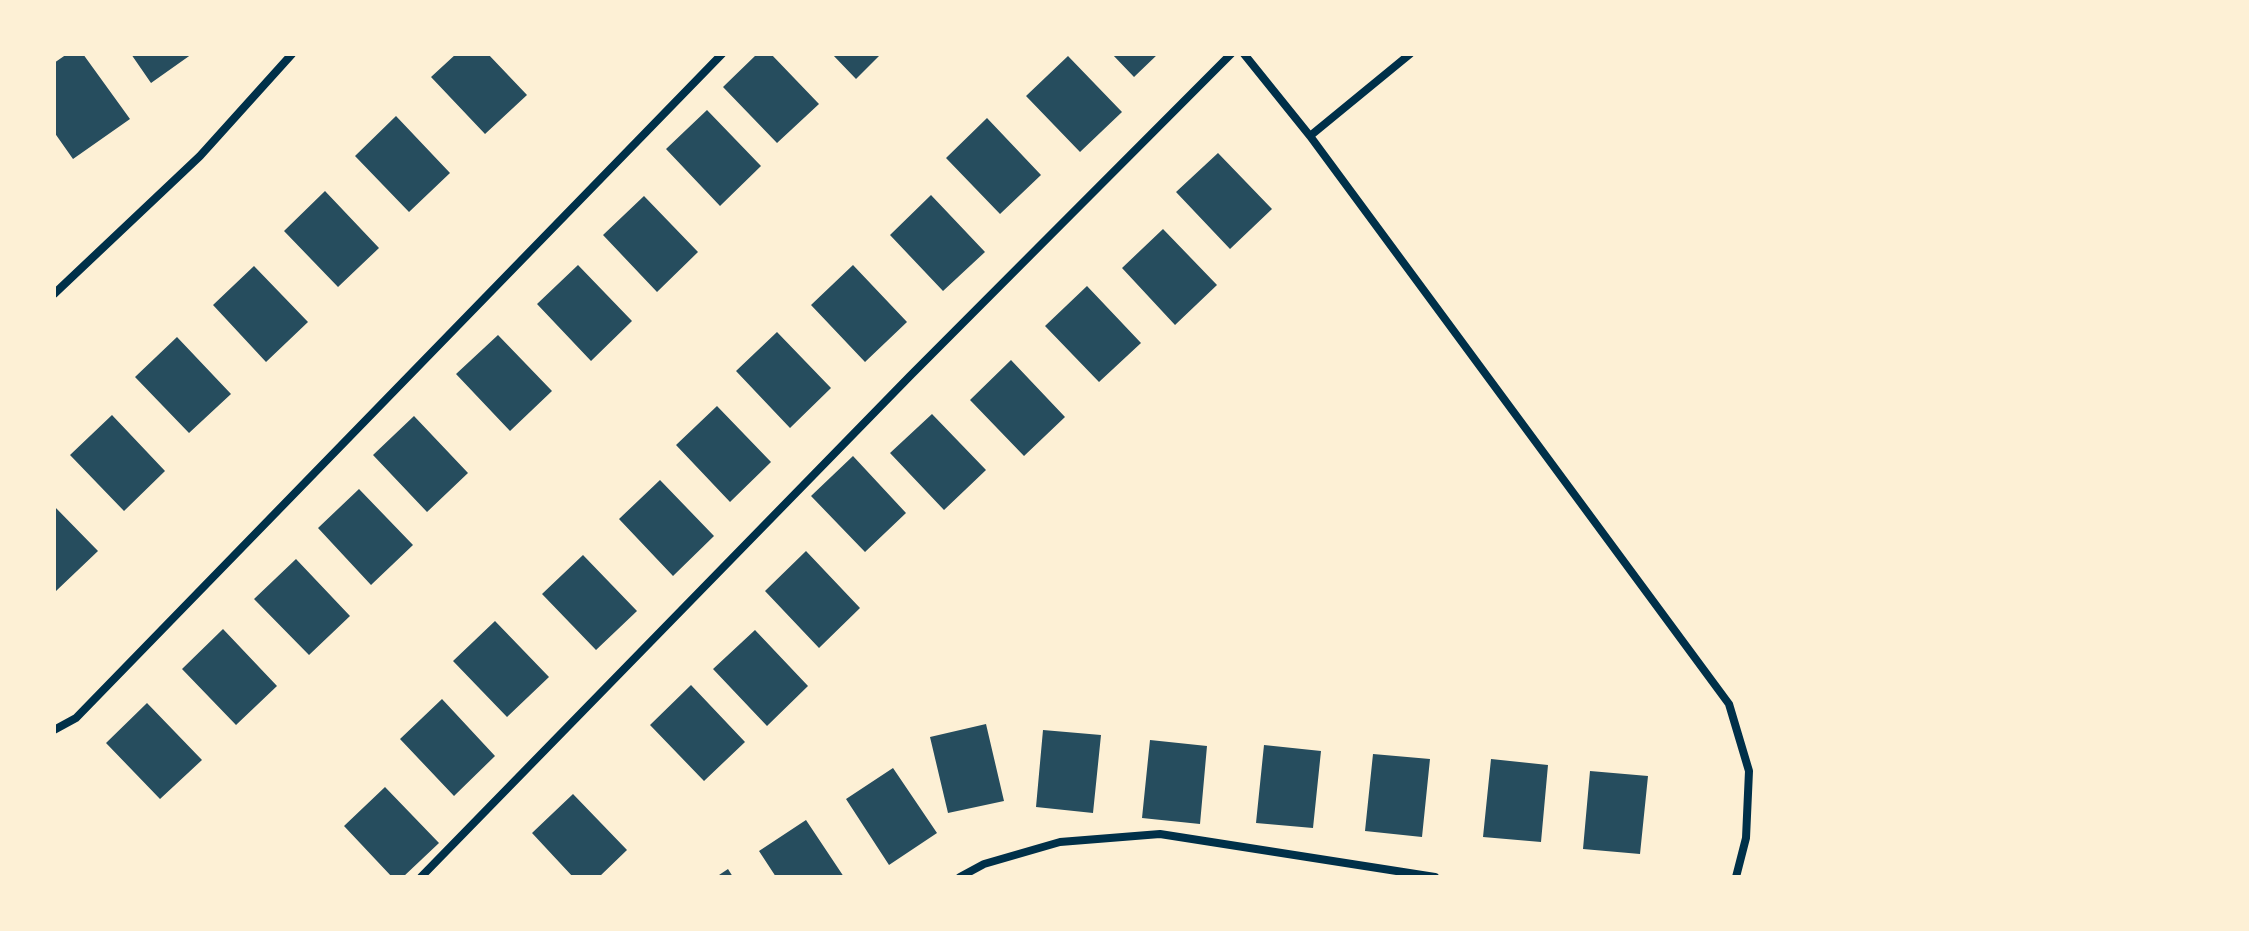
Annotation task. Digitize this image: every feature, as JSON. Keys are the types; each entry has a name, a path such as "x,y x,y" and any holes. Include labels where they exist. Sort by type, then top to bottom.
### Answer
{"street":[{"path":"54,294 200,156 292,54"},
{"path":"54,730 76,718 722,54"},
{"path":"421,877 910,376 1231,54"},
{"path":"1244,54 1310,136 1729,704 1749,771 1746,838 1736,877"},
{"path":"1310,136 1410,54"},
{"path":"960,877 984,864 1060,842 1160,834 1435,877"}],"building":[{"path":"67,54 83,54 130,119 73,159 54,132 54,63"},
{"path":"131,54 192,54 151,83"},
{"path":"456,54 488,54 527,95 485,134 431,77"},
{"path":"757,54 771,54 819,104 777,143 723,87"},
{"path":"832,54 881,54 856,79"},
{"path":"1112,54 1158,54 1134,77"},
{"path":"1068,56 1122,112 1080,152 1026,96"},
{"path":"707,110 761,166 720,206 666,149"},
{"path":"396,116 450,173 409,212 355,156"},
{"path":"987,118 1041,175 1000,214 946,158"},
{"path":"1218,153 1272,209 1230,249 1176,192"},
{"path":"325,191 379,248 338,287 284,231"},
{"path":"931,195 985,252 943,291 890,235"},
{"path":"644,196 698,252 657,292 603,235"},
{"path":"1163,229 1217,285 1175,325 1122,268"},
{"path":"578,265 632,321 591,361 537,304"},
{"path":"853,265 907,322 865,362 811,305"},
{"path":"254,266 308,322 266,362 213,305"},
{"path":"1087,286 1141,343 1099,382 1045,326"},
{"path":"777,332 831,388 790,428 736,371"},
{"path":"498,335 552,391 510,431 456,374"},
{"path":"177,337 231,394 189,433 135,377"},
{"path":"1011,360 1065,417 1024,456 970,400"},
{"path":"717,406 771,462 730,502 676,445"},
{"path":"932,414 986,470 944,510 890,453"},
{"path":"112,415 165,471 124,511 70,455"},
{"path":"414,416 468,473 427,512 373,455"},
{"path":"853,456 906,513 865,552 811,496"},
{"path":"660,480 714,536 673,576 619,519"},
{"path":"359,489 413,545 371,585 318,528"},
{"path":"54,506 98,551 56,591 54,589"},
{"path":"806,551 860,608 819,648 765,591"},
{"path":"583,555 637,611 596,650 542,594"},
{"path":"296,559 350,616 309,655 254,599"},
{"path":"495,621 549,677 507,717 453,661"},
{"path":"223,629 277,686 236,725 182,669"},
{"path":"755,630 808,686 767,726 713,669"},
{"path":"691,685 745,742 704,781 650,725"},
{"path":"442,699 495,756 454,796 400,739"},
{"path":"147,703 202,760 160,799 106,743"},
{"path":"986,724 1004,801 948,813 930,737"},
{"path":"1043,730 1101,735 1093,813 1036,807"},
{"path":"1150,740 1207,746 1200,824 1142,818"},
{"path":"1264,745 1321,751 1313,828 1256,823"},
{"path":"1373,754 1430,759 1422,837 1365,831"},
{"path":"1491,759 1548,765 1541,842 1483,837"},
{"path":"893,768 937,833 889,865 846,799"},
{"path":"1590,771 1648,776 1640,854 1583,849"},
{"path":"385,787 439,843 403,877 392,877 344,826"},
{"path":"573,794 627,850 599,877 573,877 532,833"},
{"path":"806,820 844,877 776,877 759,851"},
{"path":"728,869 733,877 716,877"}]}
